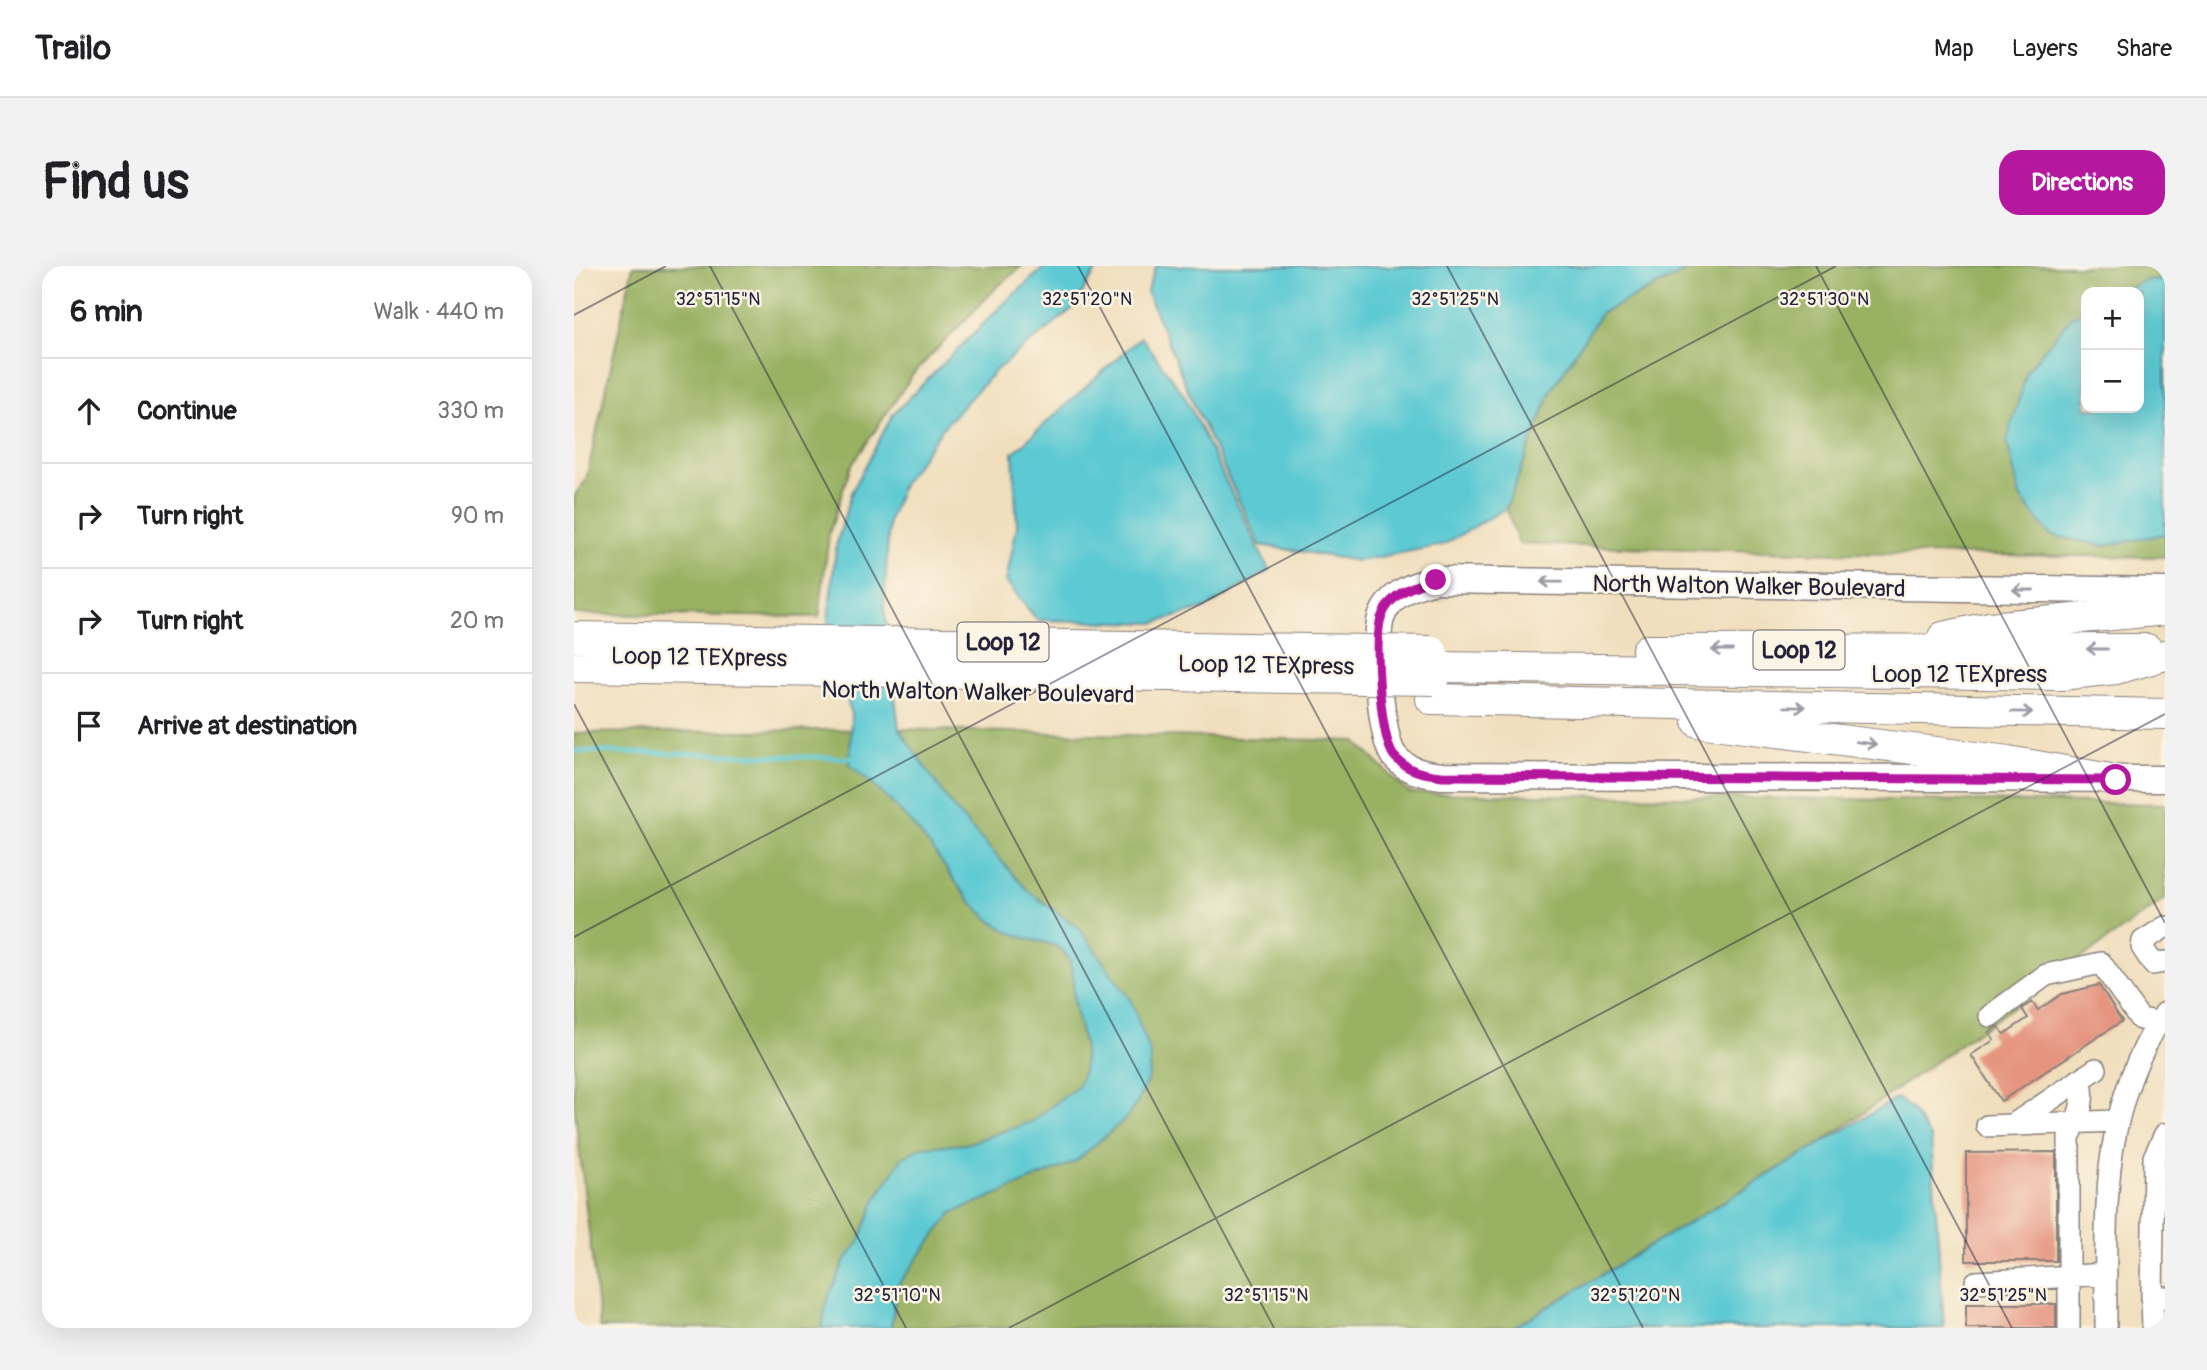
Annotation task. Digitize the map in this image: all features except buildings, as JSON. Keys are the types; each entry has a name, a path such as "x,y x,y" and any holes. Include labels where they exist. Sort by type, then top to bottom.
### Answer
{"highway":[{"path":"1890,650 1990,626 2165,610"},
{"name":"North Walton Walker Boulevard","path":"574,637 1433,674 1555,702 2165,714"},
{"name":"North Walton Walker Boulevard","path":"574,687 1433,674 1890,650 2165,649"},
{"name":"Loop 12 TEXpress","path":"574,667 1934,681 2061,675 2116,669 2165,655"},
{"name":"Loop 12 TEXpress","path":"574,656 1433,674"},
{"name":"Loop 12 TEXpress","path":"1934,681 2058,691 2165,708"},
{"path":"1555,702 2008,761 2116,780"}],"main road":[{"name":"North Walton Walker Boulevard","path":"2165,591 1436,580 1410,586 1391,601 1381,618 1378,642 1383,733 1393,754 1420,773 1456,776 2165,779"}],"street":[{"path":"2165,928 2143,941 2143,947 2153,964 2165,962"},
{"path":"1990,1016 2046,975 2101,963 2140,1018 2162,1018 2135,1070 2116,1121 2106,1185 2106,1328"},
{"path":"2014,1124 2087,1074 2077,1123 2069,1137 2069,1328"},
{"path":"1987,1126 2116,1121"},
{"path":"2153,1328 2159,1297 2154,1157 2165,1134"},
{"path":"1976,1282 2106,1274"}],"green space":[{"path":"633,266 1022,266 997,287 913,374 850,468 829,534 819,617 574,614 574,496 586,480"},
{"path":"1697,266 2165,266 2165,557 1837,553 1519,544 1506,508 1551,391 1601,313"},
{"path":"897,729 1355,741 1409,793 2165,804 2165,899 1818,1145 1513,1328 600,1328 574,1103 574,733"}],"water":[{"path":"1046,266 1099,266 1072,309 996,370 945,425 902,485 889,521 884,606 899,729 954,809 1028,891 1079,928 1131,1001 1151,1055 1148,1078 1138,1102 1124,1120 1075,1162 952,1213 897,1286 891,1328 822,1328 826,1303 844,1262 859,1242 876,1199 902,1158 922,1147 966,1144 1031,1122 1078,1086 1082,1074 1084,1053 1074,1002 1072,969 1063,951 1051,944 1010,932 986,916 961,890 908,820 850,765 851,715 828,621 836,547 851,493 893,414 1002,305"},
{"path":"1156,266 1697,266 1601,313 1551,391 1506,508 1443,545 1358,561 1260,545 1195,407 1147,292"},
{"path":"2145,280 2165,281 2165,534 2105,546 2050,535 2020,497 2007,441 2027,371 2071,317 2081,312 2081,413 2144,413 2144,287 2130,287"},
{"path":"1141,337 1184,395 1269,570 1206,608 1154,623 1037,620 1006,581 1017,526 1013,453"},
{"path":"1897,1098 1911,1109 1931,1139 1944,1328 1513,1328"}],"waterway":[{"path":"574,751 853,758"}],"route":[{"path":"1436,580 1410,586 1391,601 1381,618 1378,642 1383,733 1393,754 1406,766 1420,773 1442,776 2116,780"}]}
